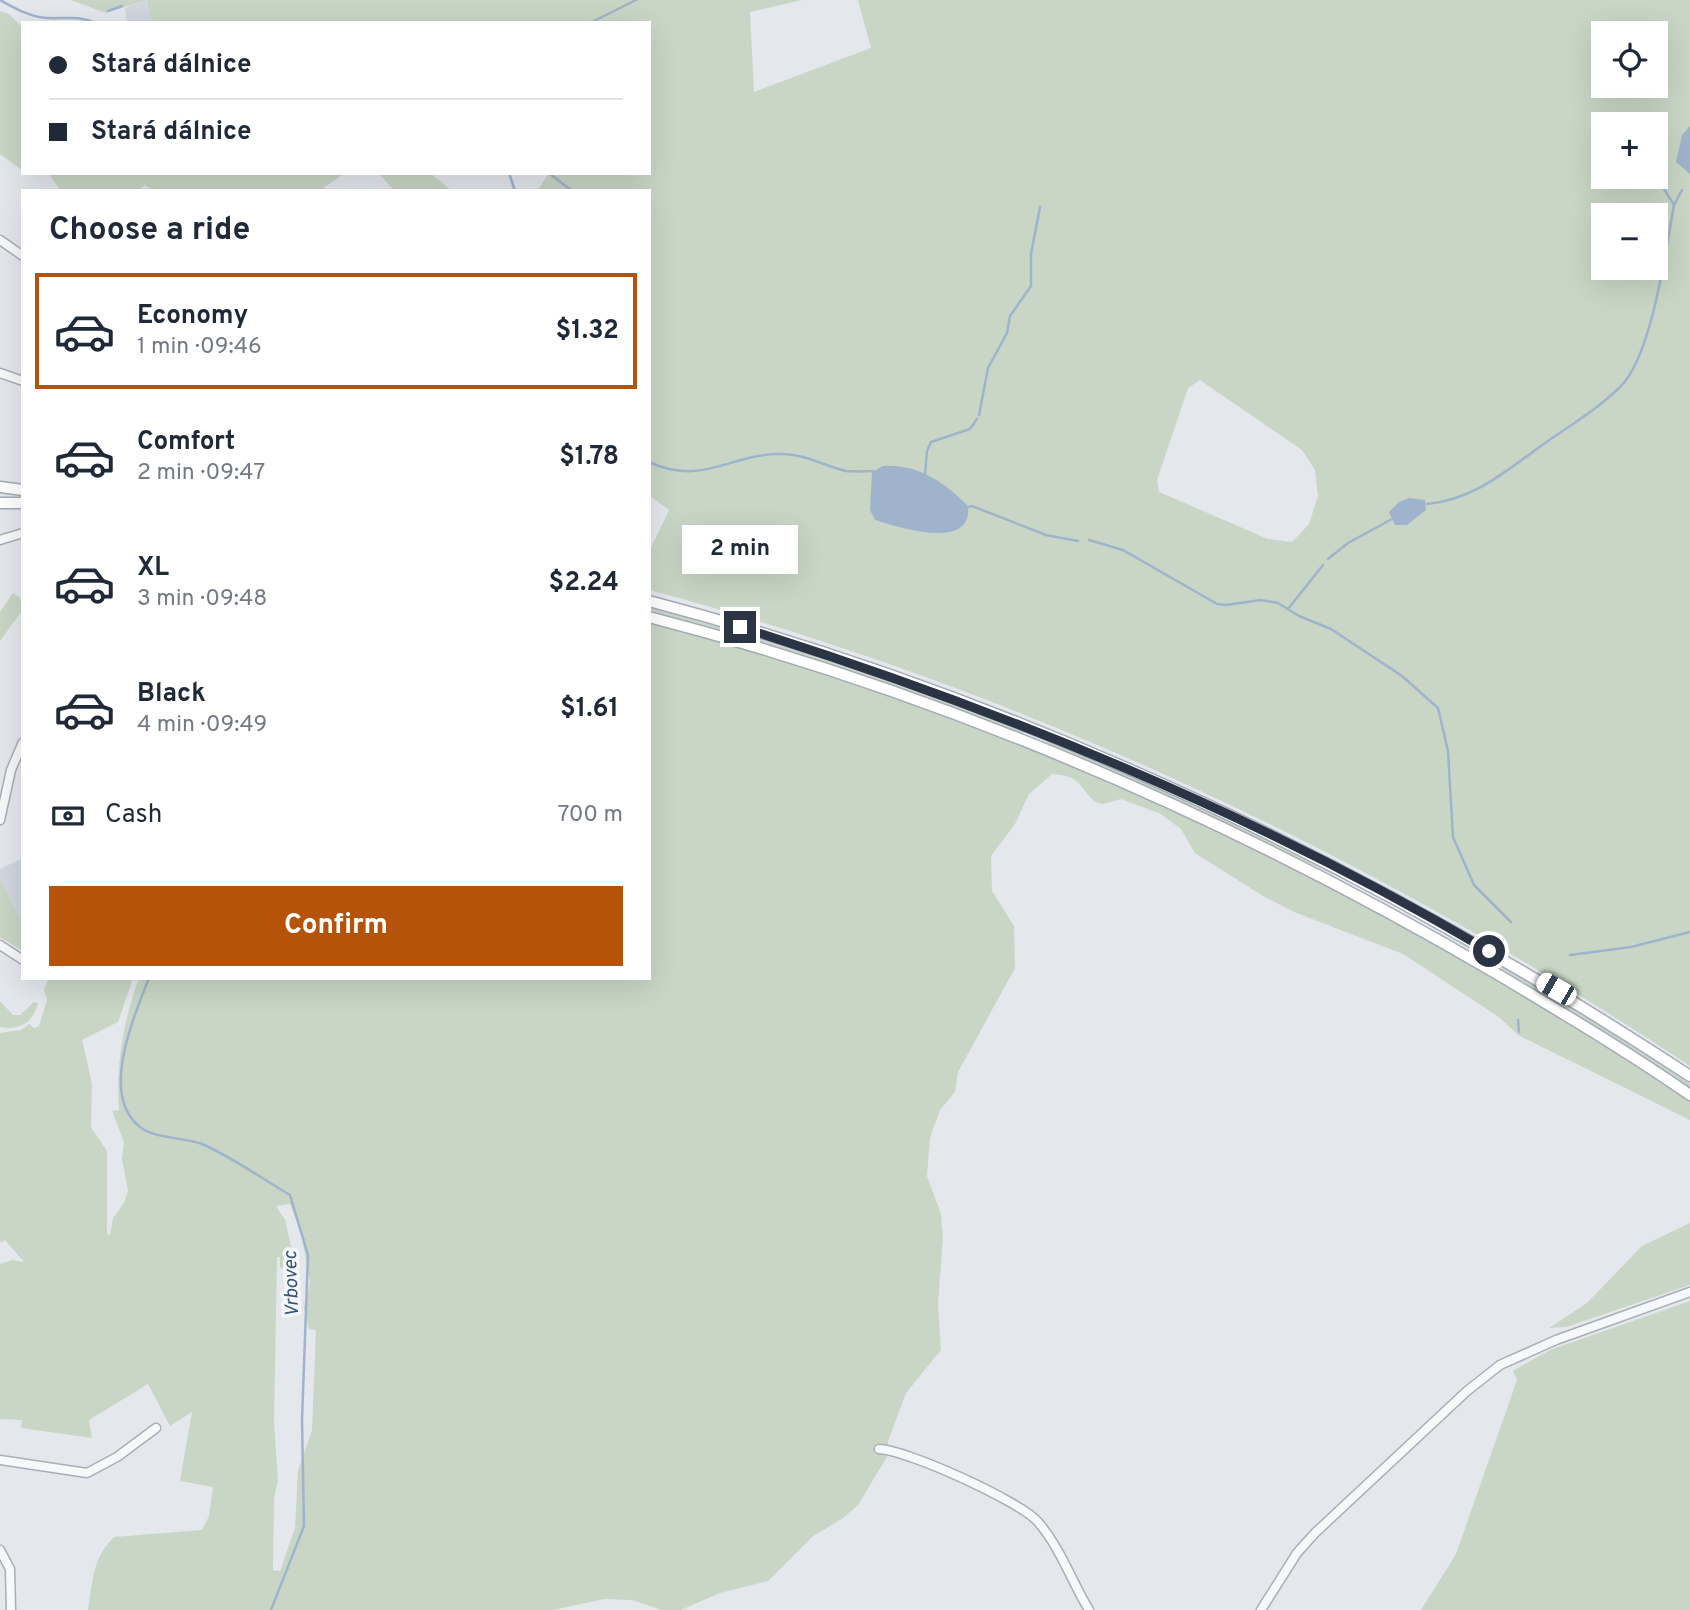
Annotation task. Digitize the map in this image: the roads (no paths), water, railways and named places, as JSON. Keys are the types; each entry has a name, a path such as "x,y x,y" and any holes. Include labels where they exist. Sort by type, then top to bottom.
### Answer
{"main road":[{"path":"0,487 21,490"},
{"path":"0,503 21,503"},
{"path":"651,602 818,651 1032,727 1199,799 1397,898 1578,1002 1690,1076"},
{"path":"651,618 904,696 1024,741 1169,803 1390,912 1481,965 1690,1095"},
{"path":"1390,912 1397,898"}],"street":[{"path":"0,240 21,255"},
{"path":"0,373 21,380"},
{"path":"0,540 21,534"},
{"path":"0,820 11,770 21,746"},
{"path":"0,945 21,959"},
{"path":"1261,1610 1297,1553 1315,1533 1490,1372 1528,1351 1690,1292"},
{"path":"0,1460 87,1473 117,1457 156,1428"},
{"path":"879,1449 938,1469 1028,1512 1048,1534 1089,1610"},
{"path":"0,1550 10,1569 11,1610"}],"water":[{"path":"1689,127 1690,174 1676,162 1682,135"},
{"path":"883,466 919,471 940,482 968,506 966,520 959,528 933,533 901,528 875,520 870,510 872,472"},
{"path":"1409,498 1425,500 1426,510 1407,525 1395,525 1389,512 1399,502"}],"waterway":[{"name":"Vrbovec","path":"0,0 34,16 89,21"},
{"path":"594,21 636,0"},
{"path":"108,11 122,6"},
{"name":"Vrbovec","path":"510,175 514,189"},
{"path":"552,175 569,189"},
{"path":"1427,504 1457,498 1497,478 1620,387 1641,352 1656,301 1674,205 1664,189"},
{"path":"1674,205 1682,190"},
{"path":"979,415 988,368 1007,333 1010,316 1031,286 1031,254 1040,207"},
{"path":"925,474 927,451 931,442 970,429 977,419"},
{"path":"651,463 668,469 702,470 747,458 782,454 806,458 846,471 873,471"},
{"path":"964,508 972,506 1046,535 1078,541"},
{"path":"1328,559 1348,543 1392,519"},
{"path":"1089,540 1123,550 1217,604 1261,600 1278,603 1299,616 1331,629 1402,676 1438,708 1448,751 1453,837 1474,885 1511,922"},
{"path":"1288,609 1323,565"},
{"path":"1570,955 1631,947 1690,932"},
{"name":"Vrbovec","path":"148,980 135,1013 124,1055 122,1096 128,1113 146,1131 202,1144 290,1195 308,1255 302,1420 304,1526 271,1610"},
{"path":"1518,1020 1519,1032"}]}
